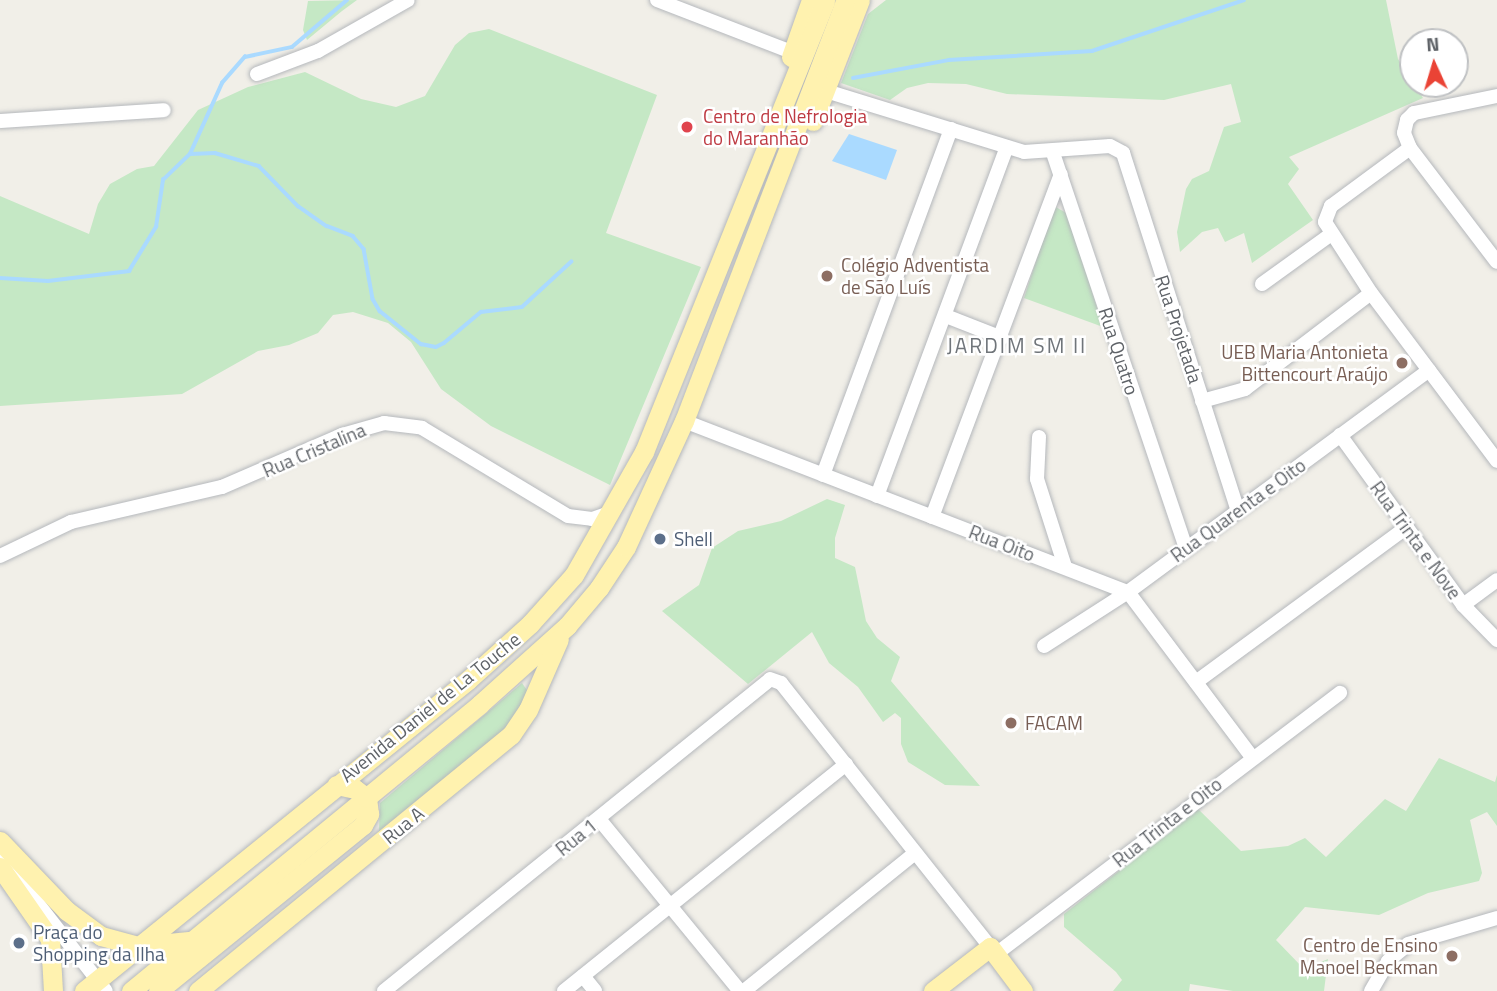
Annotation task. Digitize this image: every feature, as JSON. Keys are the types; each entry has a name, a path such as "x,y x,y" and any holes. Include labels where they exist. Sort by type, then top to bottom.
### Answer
{"main road":[{"path":"753,178 811,0"},
{"name":"Avenida Daniel de La Touche","path":"131,991 367,798 567,626 626,547 684,421 747,261 820,41 826,0"},
{"name":"Avenida Daniel de La Touche","path":"96,987 138,946 432,710 530,624 574,575 613,511 644,452 753,178 820,41 846,0"},
{"path":"747,261 826,91 860,0"},
{"name":"Rua A","path":"198,991 511,735 528,710 551,652 567,626"},
{"path":"143,991 163,985 363,825 369,814 367,798 355,789 336,785"},
{"path":"0,841 83,925 112,942 138,946 193,940"},
{"path":"0,867 50,939 53,991"},
{"path":"933,991 989,953"},
{"path":"947,991 989,953"},
{"path":"989,953 1011,991"},
{"path":"989,953 1023,991"}],"street":[{"path":"257,74 318,51 408,0"},
{"path":"657,0 792,52"},
{"path":"826,91 1007,148 1053,153"},
{"path":"1497,96 1414,113 1407,120 1408,143 1497,262"},
{"path":"0,121 164,110"},
{"path":"823,475 951,129"},
{"path":"1262,284 1327,228 1331,206 1408,143"},
{"path":"877,496 1007,148"},
{"name":"Rua Projetada","path":"1053,153 1118,149 1126,161 1238,511"},
{"name":"Rua Quatro","path":"1053,153 1186,548"},
{"path":"932,517 1002,338 1061,174"},
{"path":"1327,228 1371,293 1497,461"},
{"path":"1202,401 1245,389 1371,293"},
{"path":"946,316 1002,338"},
{"name":"Rua Quarenta e Oito","path":"1044,646 1128,592 1429,370"},
{"name":"Rua Oito","path":"684,421 1128,592"},
{"name":"Rua Cristalina","path":"0,556 71,522 222,487 342,435 384,423 422,428 568,516 597,519 613,511"},
{"name":"Rua Trinta e Nove","path":"1340,435 1463,605 1497,640"},
{"path":"1039,437 1037,479 1065,568"},
{"path":"1196,682 1407,527"},
{"path":"1463,605 1497,580"},
{"path":"1128,592 1252,757"},
{"name":"Rua 1","path":"384,991 768,680 781,682 846,764"},
{"name":"Rua Trinta e Oito","path":"989,953 1340,693"},
{"path":"564,991 846,764 989,953"},
{"path":"599,819 742,991 915,853"},
{"path":"0,855 96,987"},
{"path":"1371,991 1388,961 1408,944 1497,918"},
{"path":"583,976 595,991"}],"green space":[{"path":"357,0 307,40 303,30 308,1"},
{"path":"886,0 1386,0 1399,61 1399,98 1423,98 1289,157 1299,169 1288,184 1313,220 1252,263 1244,233 1225,242 1218,228 1202,232 1180,252 1177,232 1186,189 1192,179 1209,171 1224,127 1241,122 1231,84 1164,100 1007,94 966,84 928,83 907,88 890,100 841,83 868,14"},
{"path":"489,29 657,95 606,233 701,267 610,485 491,426 441,389 411,342 388,323 353,312 333,315 318,333 289,345 258,351 182,394 0,406 0,196 89,234 98,204 110,184 137,169 154,166 198,110 248,87 305,72 361,99 396,107 425,96 455,45 469,33"},
{"path":"1054,206 1068,214 1103,327 1024,298"},
{"path":"827,499 845,505 835,538 835,558 855,567 866,621 877,638 900,657 891,681 980,786 945,785 908,762 901,744 901,718 895,713 883,722 858,687 829,663 812,632 748,684 662,611 699,585 712,548 738,531 781,521"},
{"path":"522,683 531,696 505,730 372,843 379,831 380,803"},
{"path":"1439,758 1495,782 1497,775 1497,826 1487,812 1470,820 1482,873 1479,881 1428,893 1379,915 1305,907 1276,940 1304,969 1328,959 1324,991 1233,991 1190,984 1189,991 1113,991 1122,980 1116,972 1064,927 1064,914 1198,809 1241,851 1288,846 1305,838 1326,857 1385,799 1406,811"}],"water":[{"path":"849,134 897,150 886,180 832,161"}],"waterway":[{"path":"0,278 48,281 129,271 156,227 163,180 190,154 222,83 245,57 292,47 347,0"},
{"path":"853,78 949,60 1092,51 1244,0"},
{"path":"190,154 215,153 259,166 298,206 327,226 353,236 364,249 373,299 380,311 421,344 436,347 444,343 481,312 522,307 571,262"}],"place":[{"name":"Centro de Nefrologia do Maranhão","path":"687,127"},
{"name":"Colégio Adventista de São Luís","path":"827,276"},
{"name":"UEB Maria Antonieta Bittencourt Araújo","path":"1402,363"},
{"name":"Shell","path":"660,539"},
{"name":"FACAM","path":"1011,723"},
{"name":"Praça do Shopping da Ilha","path":"19,943"},
{"name":"Centro de Ensino Manoel Beckman","path":"1452,956"}],"district":[{"name":"JARDIM SM II","path":"1017,345"}]}
